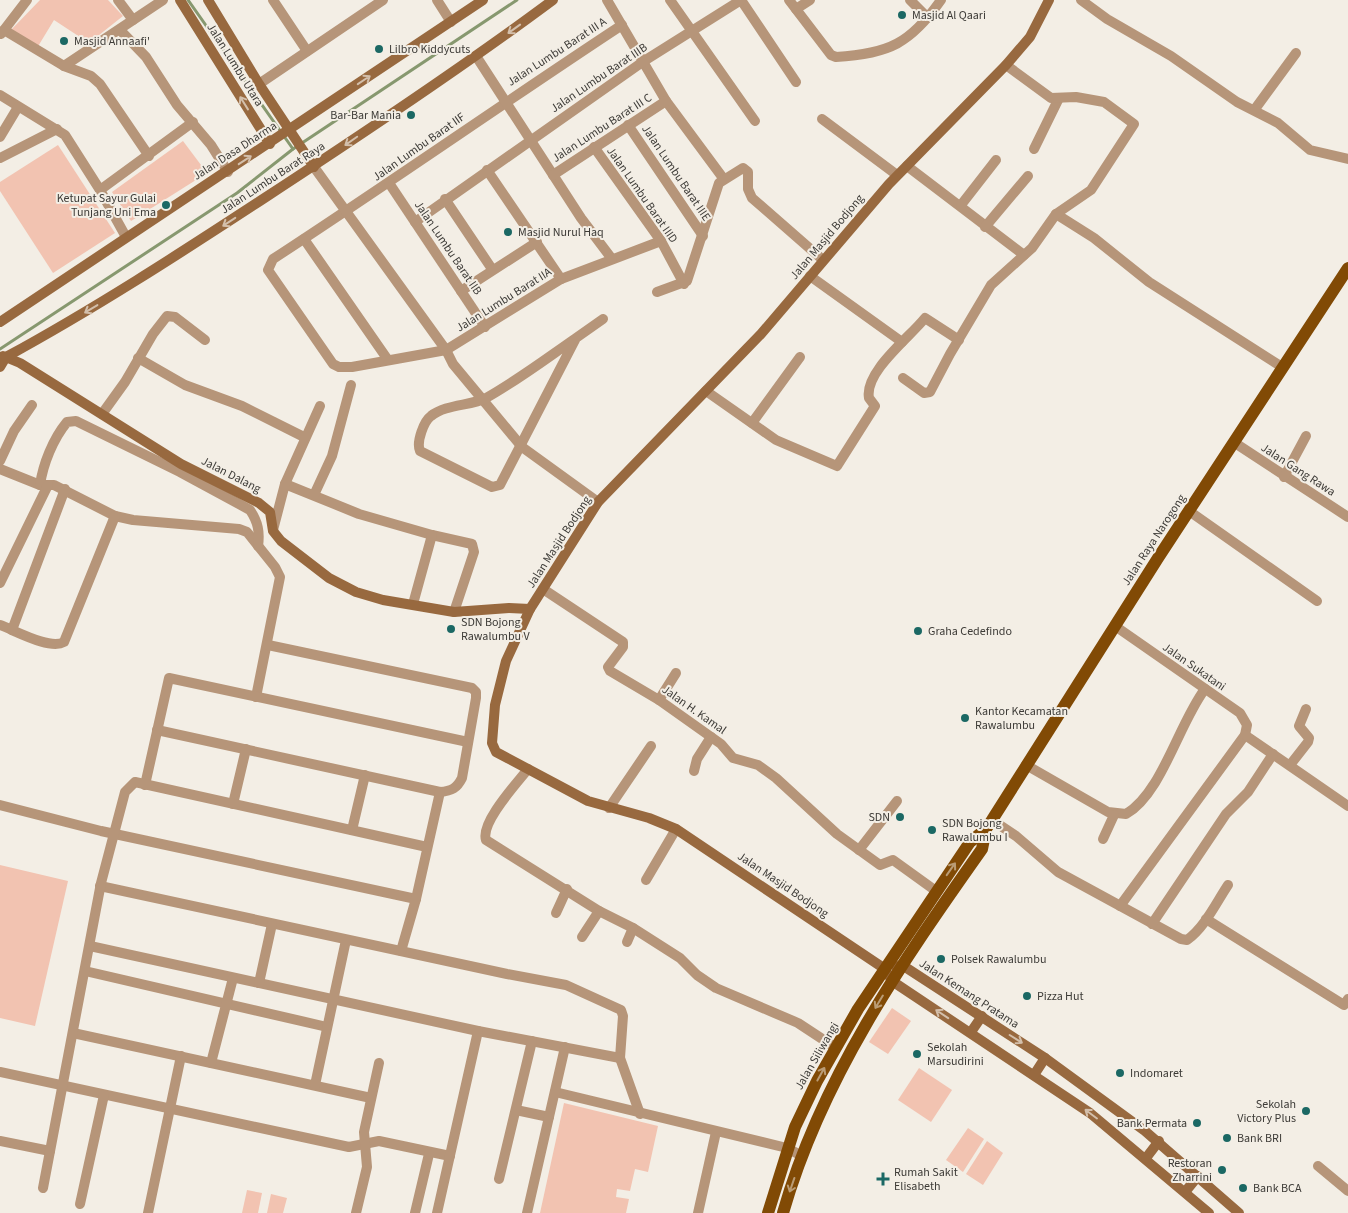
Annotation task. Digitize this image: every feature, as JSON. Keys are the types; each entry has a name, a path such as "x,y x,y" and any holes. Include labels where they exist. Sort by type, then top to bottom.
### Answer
{"main road":[{"name":"Jalan Raya Narogong","path":"920,928 982,849 989,825 1026,765 1189,511 1235,443 1282,367 1348,268"},
{"name":"Jalan Raya Narogong","path":"920,928 936,892 970,842 989,825"},
{"path":"783,1213 802,1156 848,1055 902,965 920,928"},
{"name":"Jalan Siliwangi","path":"768,1213 787,1148 799,1117 836,1048 885,969 920,928"}],"street":[{"path":"27,0 2,32 64,66 91,76 100,84 149,156"},
{"path":"118,0 133,20"},
{"path":"64,66 163,0"},
{"name":"Jalan Lumbu Utara","path":"180,0 283,137"},
{"name":"Jalan Lumbu Utara","path":"208,0 259,84 283,137"},
{"path":"273,0 307,51"},
{"path":"437,0 451,22"},
{"name":"Jalan Dasa Dharma","path":"0,322 126,237 283,137 483,0"},
{"name":"Jalan Lumbu Barat Raya","path":"0,367 3,356 148,274 476,56 553,0"},
{"path":"607,0 666,102 723,178"},
{"path":"670,0 687,34 755,121"},
{"path":"741,0 796,82"},
{"name":"Jalan Lumbu Barat IIIB","path":"415,222 445,199 644,62 741,0"},
{"path":"789,0 832,56 845,57 879,53 904,40 928,18 942,0"},
{"path":"796,9 810,0"},
{"path":"910,0 928,18"},
{"name":"Jalan Masjid Bodjong","path":"885,969 676,829 588,801 496,752 492,743 498,687 502,671 530,609 598,502 761,334 897,175 1006,65 1030,37 1049,0"},
{"path":"1081,0 1106,19 1171,56 1237,102 1255,109 1288,130 1310,150 1348,159"},
{"path":"259,84 381,1"},
{"name":"Jalan Lumbu Barat III A","path":"506,101 622,25"},
{"path":"120,30 146,57 178,105 193,122 228,172"},
{"path":"1255,109 1296,53"},
{"path":"476,56 553,175 612,259"},
{"path":"903,378 924,393 929,393 991,285 1040,239 1056,214 1085,195 1097,182 1134,124 1104,102 1076,98 1051,98 1006,65"},
{"path":"0,95 57,129 69,140 126,237"},
{"path":"1034,149 1059,98"},
{"name":"Jalan Lumbu Barat IIF","path":"388,360 352,367 336,366 268,270 274,259 345,211 390,184 506,101"},
{"name":"Jalan Lumbu Barat III C","path":"553,175 666,102"},
{"path":"0,137 18,107"},
{"path":"822,119 897,175"},
{"path":"100,190 193,122"},
{"name":"Jalan Lumbu Barat IIIE","path":"628,125 703,236"},
{"path":"0,158 57,129"},
{"path":"283,137 312,164 446,350 453,364 522,447 598,502"},
{"name":"Jalan Lumbu Barat IIID","path":"594,147 661,241 684,284"},
{"path":"961,205 996,160"},
{"path":"907,166 961,205 986,227 1024,255"},
{"path":"657,292 684,284 689,278 719,183 723,178 740,169 746,169 752,198 823,260"},
{"path":"487,170 561,279"},
{"path":"986,227 1028,176"},
{"name":"Jalan Lumbu Barat IIB","path":"390,184 484,327"},
{"path":"445,199 492,269"},
{"path":"1056,214 1094,238 1149,282 1282,367"},
{"path":"304,239 388,360 446,350"},
{"name":"Jalan Lumbu Barat IIA","path":"446,350 561,279 661,241"},
{"path":"461,291 492,269 537,242"},
{"path":"810,276 902,342"},
{"path":"102,414 125,382 152,334 167,316 182,322 205,340"},
{"path":"706,391 785,444 834,466 838,465 875,406 869,398 870,383 882,364 925,318 959,340"},
{"path":"576,338 522,447 500,485 492,487 422,454 418,447 425,423 433,414 484,399 540,364 576,338 603,319"},
{"name":"Jalan Dalang","path":"3,356 20,363 181,464 259,503 270,512 273,531 280,541 329,578 356,592 454,612 509,608 530,609"},
{"path":"752,423 800,357"},
{"path":"138,358 185,385 242,406 304,437"},
{"path":"314,494 332,456 351,384"},
{"path":"0,461 14,431 32,405"},
{"path":"273,531 285,484 304,437 320,406"},
{"path":"0,582 44,485 42,471 61,429 67,422 76,421 180,472 250,510 256,519 260,534 258,546"},
{"path":"1284,476 1306,436"},
{"name":"Jalan Gang Rawa","path":"1235,443 1348,517"},
{"path":"0,469 44,485 65,489 115,516 133,520 239,529 247,532 280,577 268,645 256,697"},
{"path":"285,484 314,494 359,514 432,535 468,542 474,548 454,612"},
{"path":"12,630 65,489"},
{"path":"1189,511 1317,600"},
{"path":"0,625 49,644 59,645 64,642 115,516"},
{"path":"413,604 432,535"},
{"name":"Jalan H. Kamal","path":"543,589 621,640 622,647 608,669 660,700 721,744 733,758 758,765 776,778 837,834 880,865 893,860 936,892"},
{"name":"Jalan Sukatani","path":"1115,626 1243,716 1247,725 1245,735"},
{"path":"157,730 440,792 450,791 458,785 476,698 476,692 472,688 268,645"},
{"path":"660,700 676,673"},
{"path":"145,785 169,678 468,742"},
{"path":"1026,765 1053,783 1114,815 1126,814 1152,788 1194,704 1205,689"},
{"path":"1290,765 1308,742 1309,738 1299,726 1306,709"},
{"path":"1120,906 1245,735 1348,806"},
{"path":"694,771 697,759 711,737"},
{"path":"609,808 651,746"},
{"path":"234,804 246,749"},
{"path":"1152,924 1226,814 1248,792 1273,754"},
{"path":"528,769 487,823 484,835 486,840 567,889 599,911 633,928 680,958 697,975 716,988 798,1023 836,1048"},
{"path":"352,830 365,775"},
{"path":"43,1188 100,886 125,792 135,782 427,847"},
{"path":"401,952 416,899 440,792"},
{"path":"859,850 896,801"},
{"path":"0,804 113,833 416,899"},
{"path":"1103,839 1114,815"},
{"path":"989,825 1016,836 1058,872 1152,924 1187,940 1206,920 1228,885"},
{"path":"646,880 676,829"},
{"path":"100,886 401,952 566,985 621,1010 623,1016 620,1058 640,1114"},
{"path":"556,913 567,889"},
{"path":"582,937 599,911"},
{"path":"1206,920 1347,1004"},
{"path":"259,983 272,924"},
{"path":"627,942 633,928"},
{"path":"315,1085 346,940"},
{"path":"90,946 478,1031 620,1058"},
{"name":"Jalan Kemang Pratama","path":"885,969 902,965 1045,1058 1159,1141 1239,1213"},
{"path":"885,969 892,981 1090,1113 1146,1158 1209,1213"},
{"path":"85,971 327,1027"},
{"path":"907,990 917,975"},
{"path":"211,1063 233,978"},
{"path":"970,1032 982,1016"},
{"path":"437,1213 478,1031"},
{"path":"73,1033 372,1098"},
{"path":"499,1179 532,1041"},
{"path":"527,1213 565,1047"},
{"path":"148,1213 181,1056"},
{"path":"1034,1075 1045,1058"},
{"path":"356,1213 367,1167 364,1132 378,1063"},
{"path":"0,1072 349,1147 379,1142 428,1154 450,1156"},
{"path":"555,1092 787,1148 802,1156"},
{"path":"80,1204 104,1095"},
{"path":"516,1110 549,1117"},
{"path":"698,1213 716,1132"},
{"path":"0,1141 50,1151"},
{"path":"1146,1158 1159,1141"},
{"path":"415,1213 428,1154"},
{"path":"1318,1166 1348,1191"},
{"path":"1185,1192 1198,1176"}],"shaded area":[{"path":"40,0 108,0 123,16 89,43 54,20 37,48 11,30"},
{"path":"183,141 207,173 131,221 112,192"},
{"path":"58,145 115,233 53,273 0,191 0,182"},
{"path":"0,865 68,881 35,1026 0,1018"},
{"path":"892,1008 911,1021 888,1054 869,1042"},
{"path":"919,1068 952,1090 931,1122 898,1100"},
{"path":"564,1103 658,1126 648,1172 635,1169 630,1191 617,1189 616,1197 629,1199 626,1213 540,1213"},
{"path":"968,1128 984,1139 963,1172 946,1160"},
{"path":"987,1141 1003,1153 983,1185 966,1174"},
{"path":"247,1190 262,1193 258,1213 242,1213"},
{"path":"271,1194 287,1198 283,1213 267,1213"}],"waterway":[{"path":"188,0 293,149"},
{"path":"0,349 237,193 293,149 517,0"}],"place":[{"name":"Masjid Al Qaari","path":"902,15"},
{"name":"Masjid Annaafi'","path":"64,41"},
{"name":"Lilbro Kiddycuts","path":"379,49"},
{"name":"Bar-Bar Mania","path":"411,115"},
{"name":"Ketupat Sayur Gulai Tunjang Uni Ema","path":"166,205"},
{"name":"Masjid Nurul Haq","path":"508,232"},
{"name":"SDN Bojong Rawalumbu V","path":"451,629"},
{"name":"Graha Cedefindo","path":"918,631"},
{"name":"Kantor Kecamatan Rawalumbu","path":"965,718"},
{"name":"SDN","path":"900,817"},
{"name":"SDN Bojong Rawalumbu I","path":"932,830"},
{"name":"Polsek Rawalumbu","path":"941,959"},
{"name":"Pizza Hut","path":"1027,996"},
{"name":"Sekolah Marsudirini","path":"917,1054"},
{"name":"Indomaret","path":"1120,1073"},
{"name":"Sekolah Victory Plus","path":"1306,1111"},
{"name":"Bank Permata","path":"1197,1123"},
{"name":"Bank BRI","path":"1227,1138"},
{"name":"Restoran Zharrini","path":"1222,1170"},
{"name":"Rumah Sakit Elisabeth","path":"883,1179"},
{"name":"Bank BCA","path":"1243,1188"}]}
